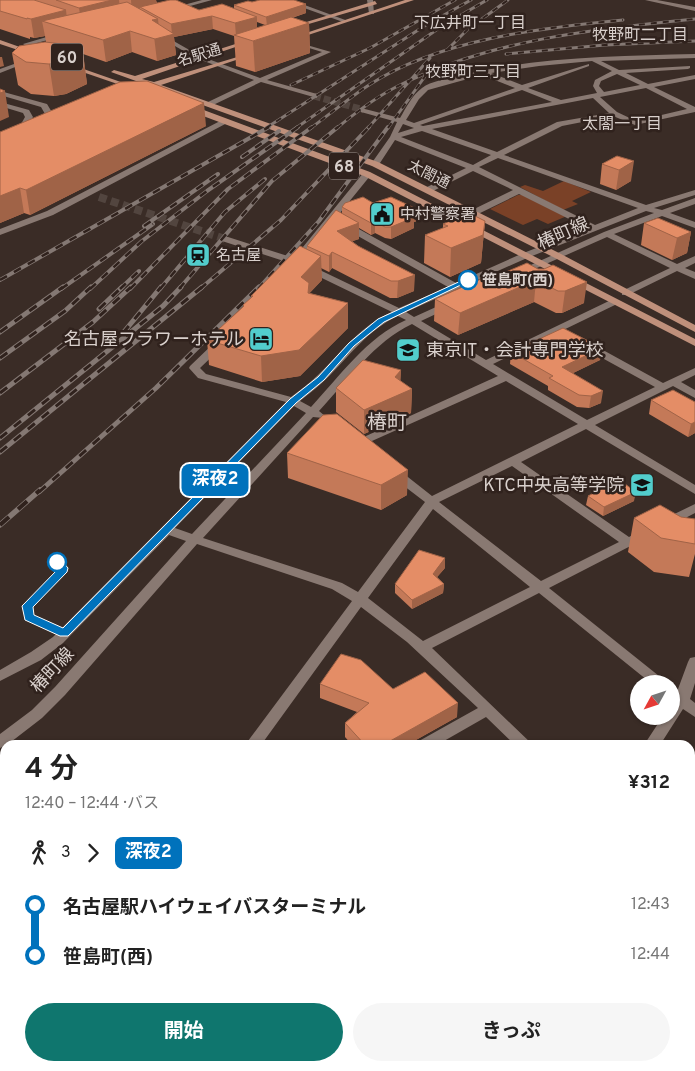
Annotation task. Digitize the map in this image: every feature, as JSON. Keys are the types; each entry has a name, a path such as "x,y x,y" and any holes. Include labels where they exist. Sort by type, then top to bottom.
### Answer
{"main road":[{"path":"289,40 372,12 392,3 411,0"},
{"path":"285,30 371,2 379,2"},
{"name":"60","path":"0,35 36,47"},
{"name":"名駅通","path":"113,87 198,57 260,38"},
{"name":"60","path":"0,42 42,56"},
{"name":"名駅通","path":"130,93 262,49"},
{"name":"60","path":"72,59 135,79"},
{"name":"60","path":"60,62 138,89"},
{"name":"太閤通","path":"135,79 211,104 375,164 544,248 624,293 695,329"},
{"path":"138,89 152,94"},
{"name":"太閤通","path":"178,104 366,174 695,343"},
{"path":"17,127 53,112"},
{"path":"43,128 55,123"}],"street":[{"path":"188,0 196,3"},
{"path":"285,0 345,21"},
{"path":"648,0 695,9"},
{"path":"371,2 372,12"},
{"path":"162,11 196,3 208,3"},
{"path":"26,44 71,33"},
{"path":"158,34 198,57 260,80 314,96"},
{"path":"211,104 260,80 328,52 289,40"},
{"path":"0,71 42,56"},
{"path":"375,164 394,137 401,120 411,109 423,89 482,72 596,61 695,56"},
{"path":"678,57 695,72"},
{"path":"414,125 596,61 695,110"},
{"path":"688,67 616,72 598,80 596,86 599,96 614,114 634,123 695,110"},
{"path":"482,72 561,103"},
{"path":"394,137 424,129 695,77"},
{"path":"0,93 44,106 53,112 43,128"},
{"path":"0,104 26,112 29,118 26,124"},
{"path":"538,108 573,122"},
{"path":"411,109 431,119"},
{"path":"364,110 401,120 497,156 695,225"},
{"path":"428,190 560,124 614,114"},
{"path":"0,232 50,213 84,191 225,122"},
{"path":"394,137 474,168 594,228"},
{"path":"294,266 366,174"},
{"path":"679,197 682,190 695,187"},
{"path":"473,213 520,190"},
{"path":"84,191 99,197"},
{"name":"椿町線","path":"0,676 36,656 58,640 293,401 321,378 352,344 381,320 524,256 645,208 695,192"},
{"name":"椿町線","path":"511,276 607,234 660,213 692,203"},
{"path":"331,218 454,286"},
{"path":"607,234 695,276"},
{"path":"225,239 294,266 399,312 695,490"},
{"path":"624,293 695,259"},
{"name":"椿町線","path":"3,740 37,714 60,691 194,539 369,351 396,328 458,300"},
{"path":"486,364 562,332 614,302"},
{"path":"226,336 194,368 202,376 293,401 326,420"},
{"path":"582,343 668,385 695,395"},
{"path":"257,740 432,502 695,371"},
{"path":"359,444 507,376"},
{"path":"514,462 628,542"},
{"path":"388,467 651,675"},
{"path":"421,648 695,508"},
{"path":"166,530 337,586 361,599 387,618 421,648 520,740"},
{"path":"680,689 695,662"},
{"path":"680,699 695,711"},
{"path":"433,740 487,710"},
{"path":"655,740 665,725"}],"shaded area":[{"path":"564,181 591,192 572,201 578,204 563,210 520,187 525,185 543,191"},
{"path":"518,195 525,195 567,216 548,224 537,219 523,225 490,209"}],"building":[{"path":"0,0 34,0 66,10 27,19 0,11"},
{"path":"56,0 112,0 79,8"},
{"path":"176,0 199,10 222,4 257,17 235,23 212,16 171,24 140,7"},
{"path":"260,0 294,0 306,4 266,17 234,5"},
{"path":"127,2 158,19 152,20 174,34 155,39 130,31 103,40 42,21"},
{"path":"291,17 309,23 253,41 234,35"},
{"path":"45,42 71,45 83,52 61,62 49,64 26,62 12,53 19,46"},
{"path":"147,81 204,103 26,190 20,188 0,196 0,132 120,82"},
{"path":"617,156 634,161 619,170 602,164"},
{"path":"363,197 373,203 391,197 417,209 407,213 415,217 391,227 385,227 375,222 371,223 342,207 345,203"},
{"path":"336,210 359,223 337,231 358,246 415,275 398,281 391,281 332,252 329,256 307,246"},
{"path":"469,213 485,221 483,235 451,248 425,235 448,226 443,224"},
{"path":"658,218 691,232 677,238 644,223"},
{"path":"300,246 321,256 301,277 309,283 308,293 348,303 299,350 261,356 207,340 244,306 253,296 251,296"},
{"path":"527,263 538,269 544,269 553,265 587,282 565,291 558,291 536,280 460,313 435,299 488,276 492,278"},
{"path":"563,328 602,348 562,367 603,391 591,396 579,395 549,378 553,376 511,352"},
{"path":"363,360 401,370 395,377 412,389 364,410 336,388"},
{"path":"673,390 695,402 695,422 691,424 651,400"},
{"path":"337,414 408,470 381,485 287,453 323,415"},
{"path":"611,484 617,487 625,484 636,492 604,507 588,496"},
{"path":"660,505 681,517 695,519 695,544 661,538 634,518"},
{"path":"419,550 445,558 433,574 444,584 412,600 395,584"},
{"path":"341,654 361,660 393,689 425,672 458,703 392,740 360,740 345,723 369,703 320,684"}],"tunnel":[{"path":"314,96 364,110"},
{"path":"99,197 225,239"}],"railway":[{"path":"291,85 370,48 455,0"},
{"path":"266,128 426,25 471,0"},
{"path":"296,128 442,26 487,0"},
{"path":"447,50 468,29 508,0"},
{"path":"410,81 468,58 542,39 618,27 695,19"},
{"path":"311,128 369,85 397,69 427,57 459,46 492,38 559,27 623,20"},
{"path":"506,54 605,45 695,41"},
{"path":"410,81 430,58"},
{"path":"388,128 426,75"},
{"path":"337,128 380,96 410,81"},
{"path":"368,128 410,81"},
{"path":"0,280 269,127"},
{"path":"90,289 142,241 207,191 298,127"},
{"path":"130,289 228,189 312,127"},
{"path":"179,289 272,181 338,127"},
{"path":"200,289 281,220 369,127"},
{"path":"258,289 319,221 388,127"},
{"path":"242,157 279,131"},
{"path":"144,226 218,174"},
{"path":"160,289 225,212 265,179"},
{"path":"61,289 153,224"},
{"path":"120,289 139,271"},
{"path":"0,332 63,287"},
{"path":"0,358 65,311 91,287"},
{"path":"99,309 122,287"},
{"path":"0,393 93,322 131,287"},
{"path":"123,333 161,287"},
{"path":"0,438 163,306 181,287"},
{"path":"0,452 202,287"},
{"path":"39,492 156,388 259,287"},
{"path":"0,525 40,490"}],"bus line":[{"name":"深夜2","path":"57,562 63,568 62,572 27,606 29,617 64,633 293,401 321,378 352,344 381,320 468,280"}],"place":[{"name":"中村警察署","path":"382,214"},
{"name":"名古屋","path":"198,255"},
{"name":"笹島町(西)","path":"468,280"},
{"name":"名古屋フラワーホテル","path":"261,339"},
{"name":"東京IT・会計専門学校","path":"408,350"},
{"name":"KTC中央高等学院","path":"642,485"}],"district":[{"name":"下広井町一丁目","path":"470,22"},
{"name":"牧野町二丁目","path":"640,34"},
{"name":"牧野町三丁目","path":"473,71"},
{"name":"太閤一丁目","path":"622,123"},
{"name":"椿町","path":"387,422"}]}
